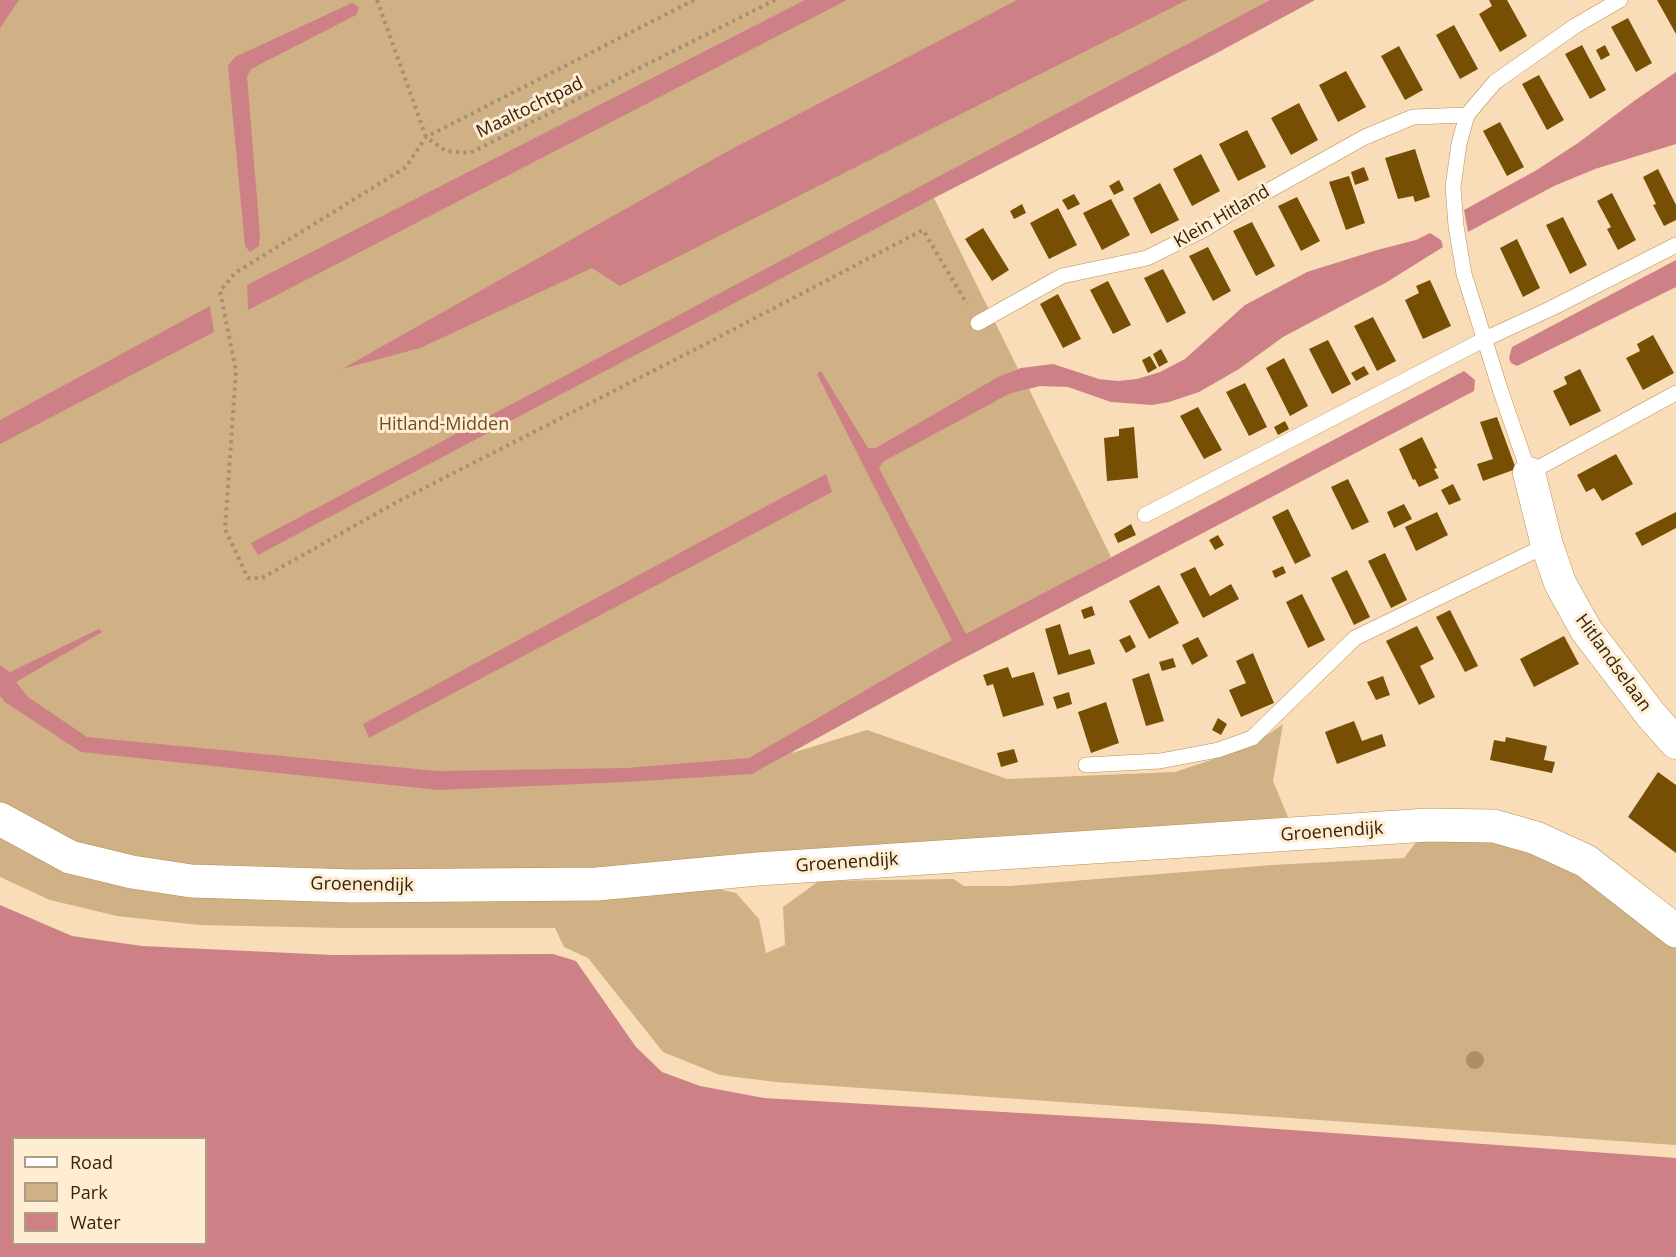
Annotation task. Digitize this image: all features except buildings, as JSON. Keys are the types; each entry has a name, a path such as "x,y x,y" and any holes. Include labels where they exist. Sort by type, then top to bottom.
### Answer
{"street":[{"name":"Hitlandselaan","path":"1529,473 1547,545 1560,583 1586,630 1651,715 1676,743"},
{"name":"Groenendijk","path":"0,819 70,857 132,872 191,881 351,886 597,884 768,868 1428,825 1494,826 1536,838 1586,861 1676,931"}],"lane":[{"path":"1620,0 1575,26 1495,82 1467,114 1459,144 1453,188 1456,226 1464,274 1529,473 1676,393"},
{"name":"Klein Hitland","path":"978,323 1062,276 1147,258 1205,229 1250,201 1365,137 1413,117 1467,114"},
{"path":"1145,515 1485,339 1562,303 1676,244"},
{"path":"1086,765 1161,761 1218,750 1252,738 1355,638 1547,545"}],"path":[{"path":"377,0 426,137"},
{"path":"694,0 426,137 406,167 235,273 220,291 236,371 225,529 248,578 262,578 405,498 923,230 978,323"},
{"name":"Maaltochtpad","path":"426,137 446,151 470,153 775,0"}],"green space":[{"name":"Hitland-Midden","path":"0,0 1290,0 896,219 934,198 1018,369 986,384 996,401 1009,394 1029,389 1111,557 752,774 794,751 792,753 867,730 1007,779 1175,772 1256,743 1283,724 1273,781 1288,817 1119,834 626,870 256,872 134,860 64,839 0,806"},
{"path":"0,834 74,875 709,887 736,893 759,919 766,953 785,945 783,907 819,881 953,879 964,886 1010,886 1272,865 1404,858 1420,837 1501,841 1550,855 1676,943 1676,1145 776,1082 720,1075 663,1052 588,958 564,947 555,928 199,925 117,916 50,900 0,877"}],"water":[{"path":"0,0 19,0 0,28"},
{"path":"805,0 847,0 248,310 247,285"},
{"path":"1017,0 1187,0 620,286 592,268 420,348 342,369 728,151"},
{"path":"1270,0 1315,0 1215,54 934,198 258,555 251,543"},
{"path":"352,3 359,7 356,15 251,69 247,77 260,234 259,246 250,252 245,246 228,66 235,57"},
{"path":"1676,72 1676,144 1595,169 1554,186 1468,232 1464,210 1535,171"},
{"path":"1430,233 1441,240 1443,247 1387,282 1283,337 1239,369 1199,392 1152,405 1111,402 1068,387 1040,386 1009,394 884,461 879,468 966,634 1464,371 1475,380 1474,391 947,667 752,774 438,790 81,752 5,702 0,696 0,665 10,672 99,629 102,632 16,682 28,697 87,737 437,771 627,768 749,758 952,640 817,374 821,371 868,448 876,448 998,377 1021,368 1053,364 1099,379 1118,381 1137,379 1160,372 1185,359 1245,305 1307,272 1416,240"},
{"path":"1676,260 1676,287 1517,366 1511,363 1509,358 1512,347"},
{"path":"210,306 214,332 0,444 0,420"},
{"path":"826,474 832,492 369,738 363,724"},
{"path":"0,905 72,936 142,946 333,955 553,954 576,961 636,1047 662,1072 700,1086 764,1098 1209,1124 1676,1158 1676,1257 0,1257"}]}
